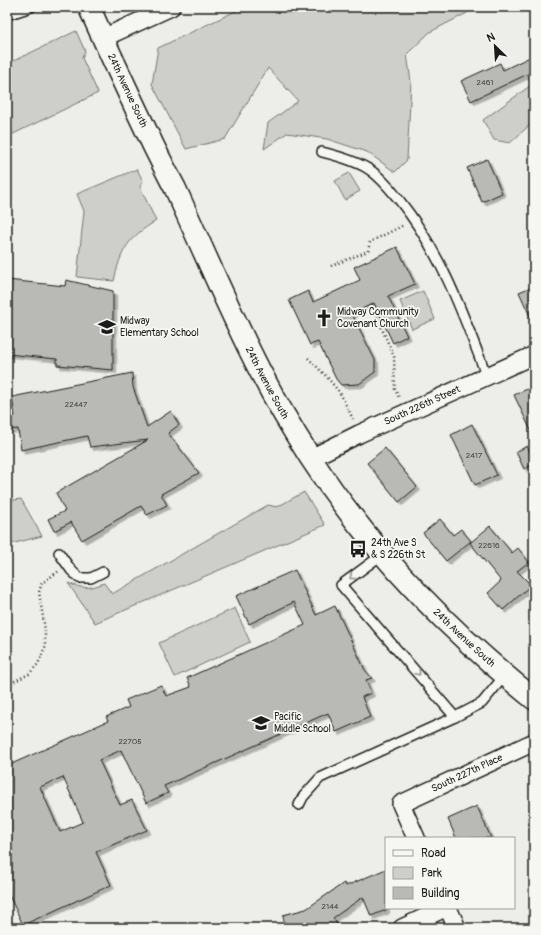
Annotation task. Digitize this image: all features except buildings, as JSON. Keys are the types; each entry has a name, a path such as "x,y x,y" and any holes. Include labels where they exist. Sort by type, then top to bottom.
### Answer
{"street":[{"name":"24th Avenue South","path":"89,7 155,149 175,188 250,352 276,400 311,458 350,513 383,554 439,615 505,675 534,699"},
{"path":"103,38 171,7"},
{"name":"South 226th Street","path":"311,458 359,434 534,355"},
{"name":"South 227th Place","path":"416,837 401,804 534,742"},
{"path":"402,928 443,909"},
{"path":"448,909 457,928"}],"lane":[{"path":"7,15 30,7"},
{"path":"322,152 345,158 370,170 387,186 414,220 451,285 487,377"},
{"path":"59,553 79,578 91,578 103,572"},
{"path":"383,554 341,585 456,717"},
{"path":"299,804 303,797 320,778 456,717 482,703 505,675"}],"path":[{"path":"331,266 368,251 370,242 414,220"},
{"path":"372,305 394,357 395,389 405,414"},
{"path":"308,358 327,377 340,393 359,434"},
{"path":"7,685 28,674 38,664 45,647 45,630 39,592 42,583 52,574 68,566"}],"green space":[{"path":"244,7 469,7 467,13 430,32 407,54 411,82 407,160 395,172 367,152 327,139 287,133 264,149 268,123 298,101 268,68 225,139 186,149 152,84 158,48"},
{"path":"76,31 85,51 82,58 98,93 7,137 7,64"},
{"path":"534,83 534,121 510,143 494,140 483,120"},
{"path":"137,169 143,181 140,187 156,221 146,227 127,245 123,252 114,281 77,277 84,211 77,194"},
{"path":"349,173 360,191 345,200 335,181"},
{"path":"423,291 435,319 412,329 400,301"},
{"path":"304,492 325,525 95,623 68,583 86,588 104,583 112,594 268,505 277,507"},
{"path":"21,499 42,536 7,545 7,501"},
{"path":"235,608 250,642 175,677 159,643"}],"place":[{"name":"Midway Community Covenant Church","path":"324,318"},
{"name":"Midway Elementary School","path":"107,327"},
{"name":"24th Ave S & S 226th St","path":"358,549"},
{"name":"Pacific Middle School","path":"261,723"}]}
